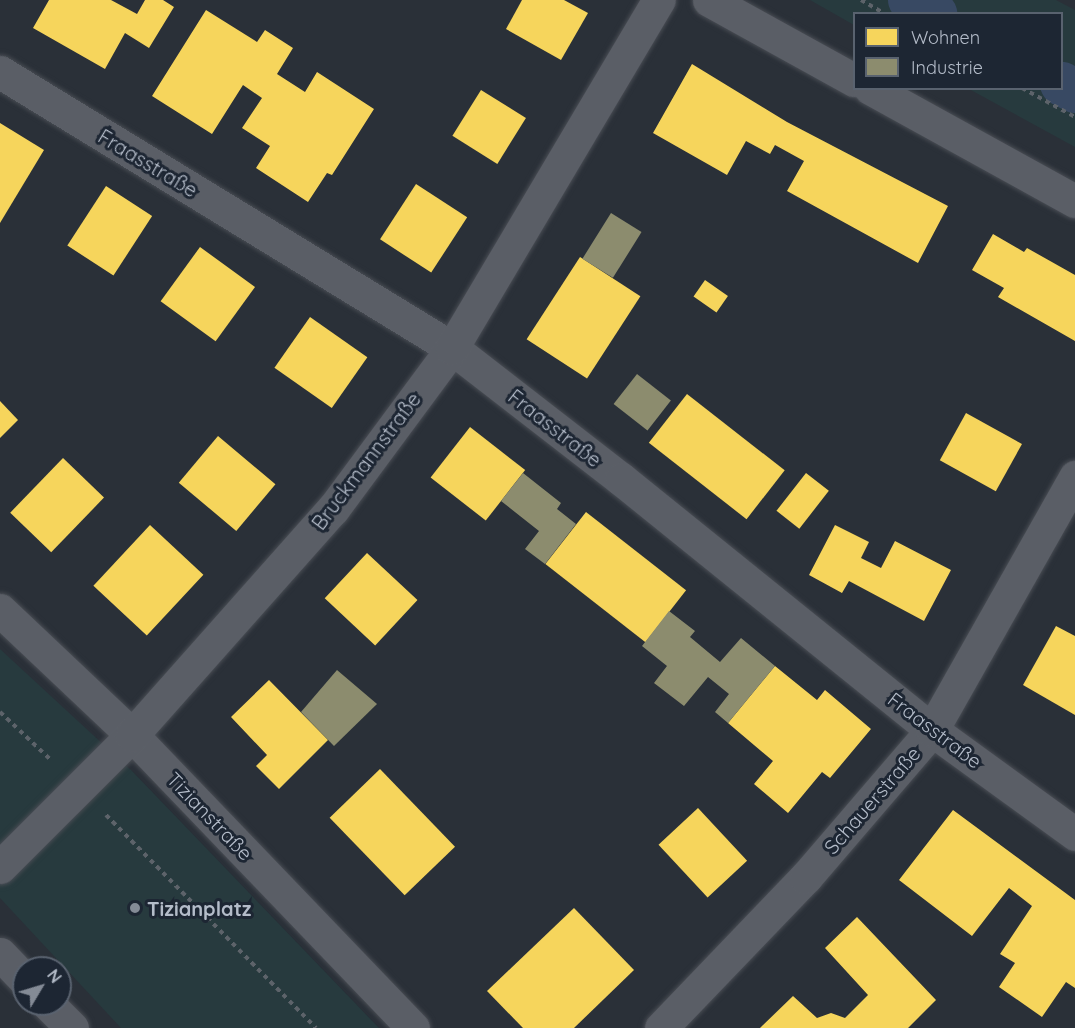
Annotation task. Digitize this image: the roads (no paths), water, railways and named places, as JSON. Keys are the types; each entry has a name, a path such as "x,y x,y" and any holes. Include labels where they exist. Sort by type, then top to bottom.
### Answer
{"street":[{"name":"Bruckmannstraße","path":"0,867 132,735 333,509 452,348 659,0"},
{"path":"709,0 853,79"},
{"name":"Fraasstraße","path":"0,72 452,348 621,479 932,730 1075,834"},
{"path":"874,90 1075,201"},
{"name":"Schauerstraße","path":"662,1028 806,877 932,730 1075,477"},
{"name":"Tizianstraße","path":"0,610 132,735 413,1028"},
{"path":"0,954 12,966"},
{"path":"60,1016 72,1028"}],"waterway":[{"path":"910,0 931,12"},
{"path":"1063,85 1075,91"}],"place":[{"name":"Tizianplatz","path":"135,908"}]}
